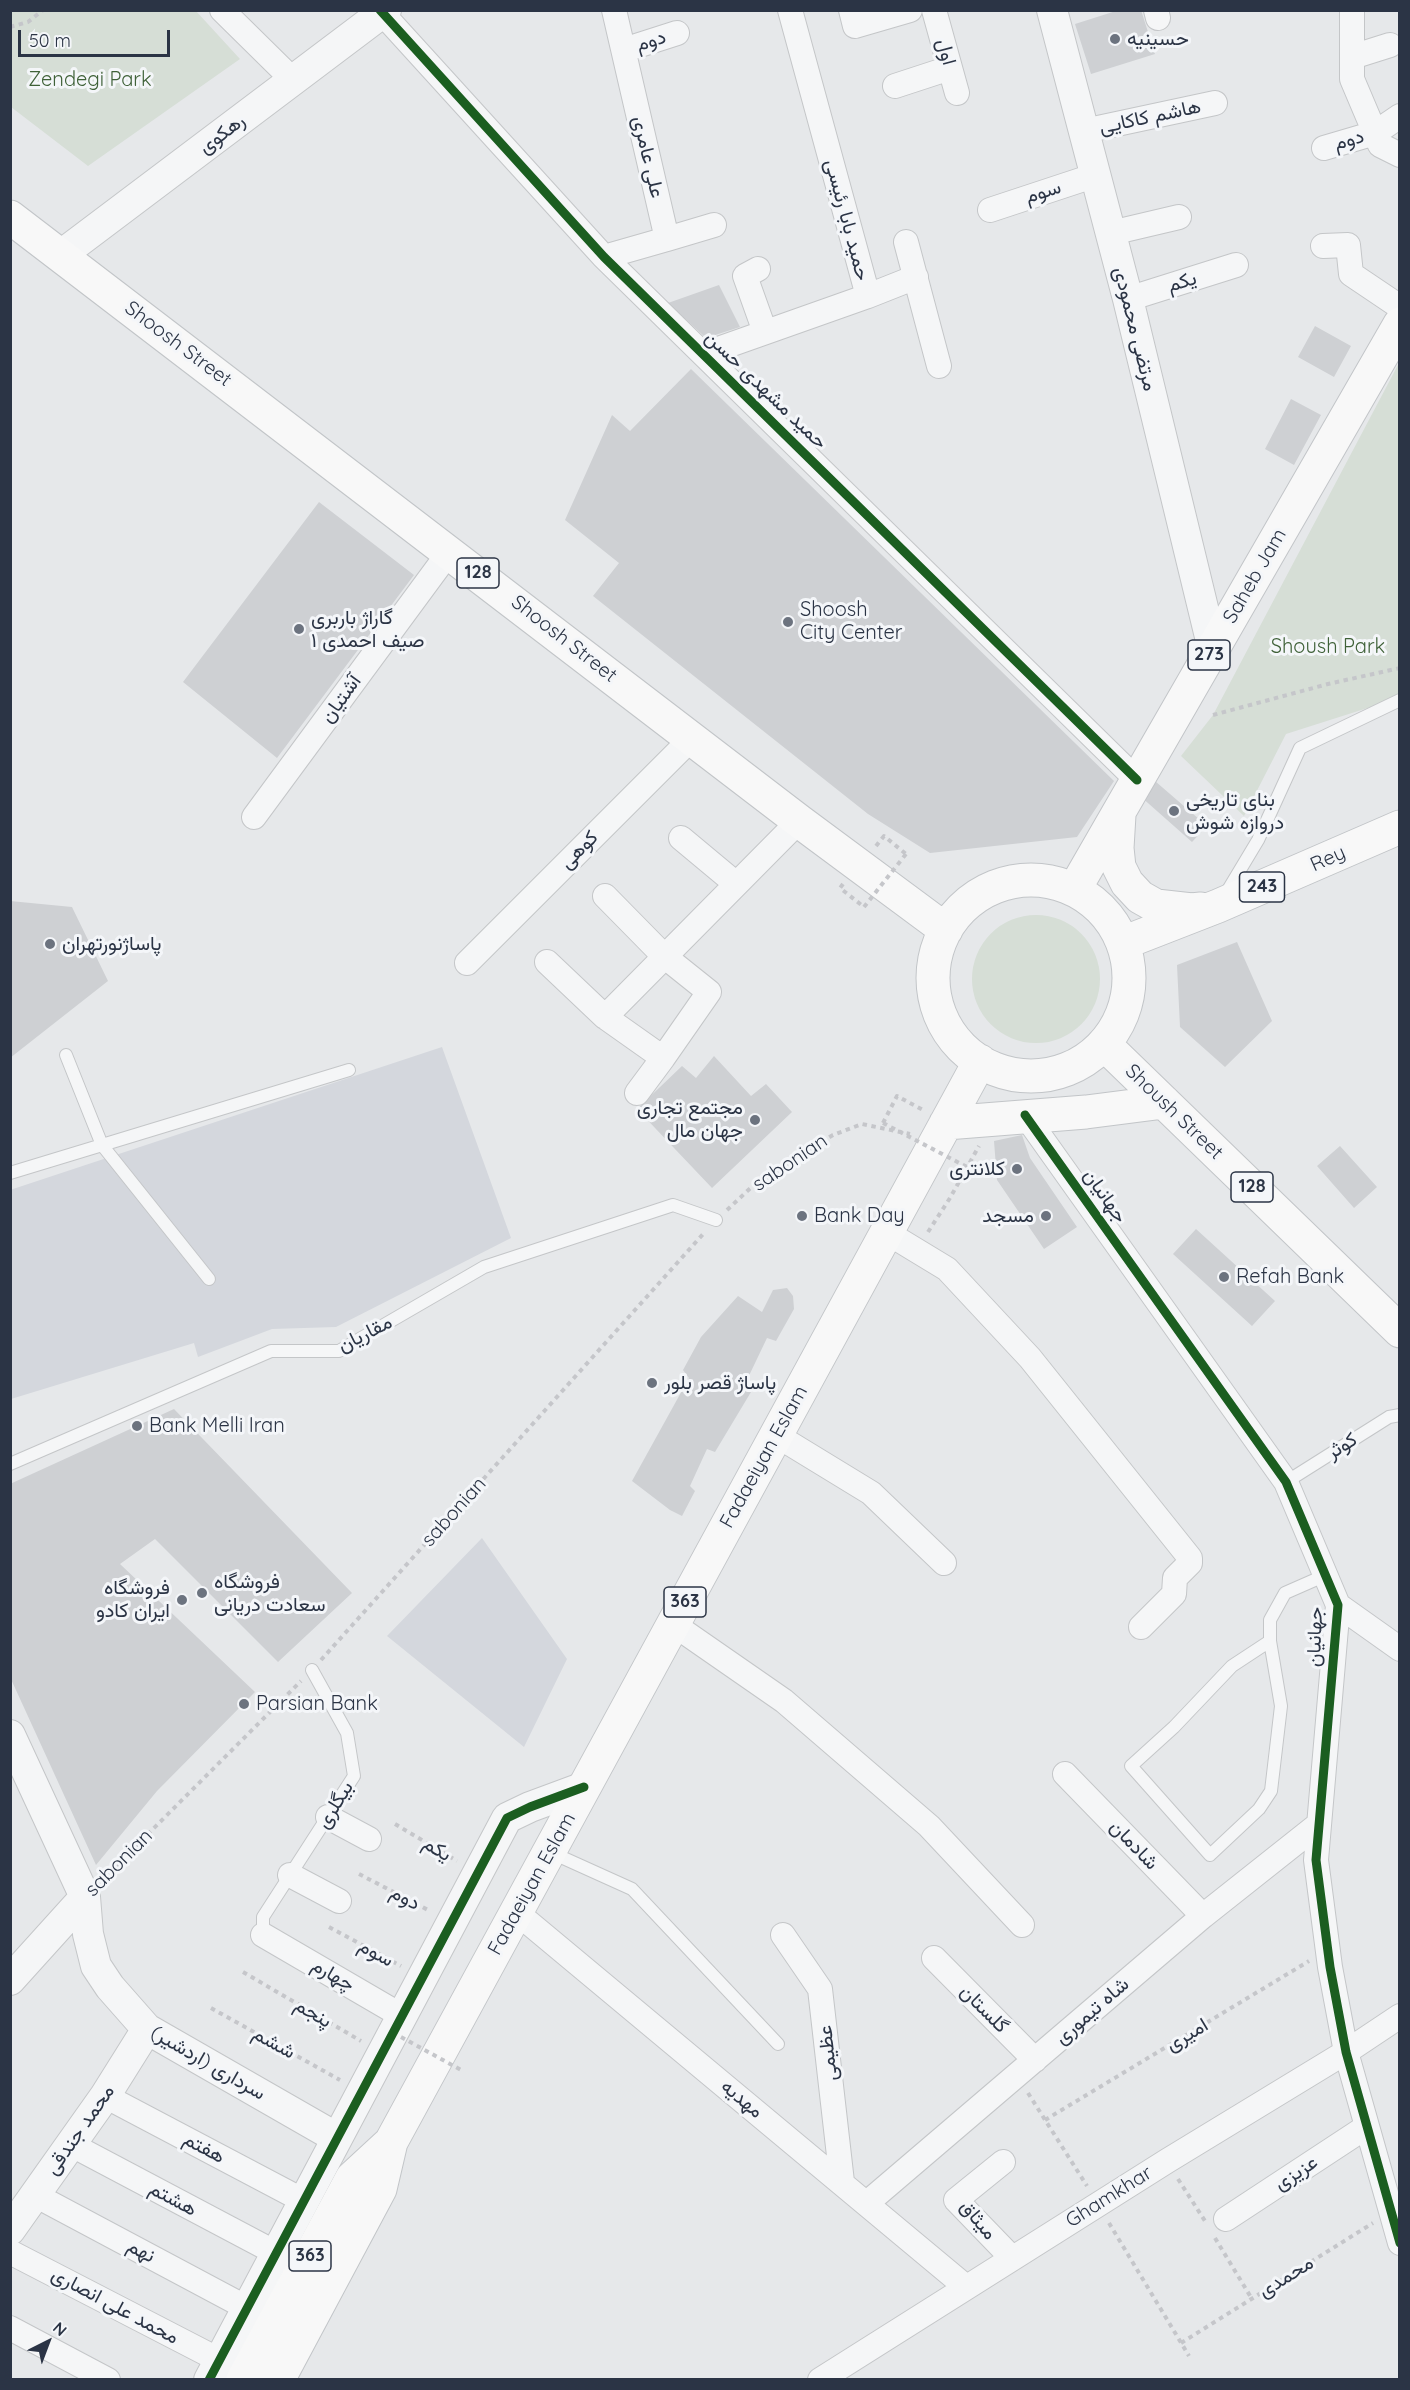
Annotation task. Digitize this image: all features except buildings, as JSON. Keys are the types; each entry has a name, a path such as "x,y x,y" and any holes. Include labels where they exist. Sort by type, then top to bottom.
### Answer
{"main road":[{"name":"Shoosh Street","path":"16,226 61,255 946,930"},
{"name":"Saheb Jam","path":"1074,890 1400,324"},
{"path":"1120,810 1117,840 1119,867 1127,883 1140,897 1156,906 1173,909 1192,910 1218,906"},
{"name":"Rey","path":"1123,943 1218,906 1400,827"},
{"path":"1026,880 1074,890 1094,903 1111,921 1123,943 1129,967 1129,992 1122,1016 1104,1044 1093,1055 1072,1068 1049,1075 1024,1076 999,1071 980,1061 959,1044 945,1024 936,1001 934,968 937,952 946,930 961,910 980,895 1002,885 1026,880"},
{"name":"Shoush Street","path":"1104,1044 1394,1318"},
{"name":"Fadaeiyan Eslam","path":"224,2373 352,2178 391,2142 980,1061"},
{"path":"941,1131 1025,1115 1086,1112 1164,1102"},
{"path":"278,2379 380,2189 391,2142"}],"street":[{"path":"222,10 293,80"},
{"name":"حمید بابا رئیسی","path":"704,354 868,296 790,10"},
{"path":"851,10 855,26 910,10"},
{"name":"اول","path":"934,10 957,93"},
{"name":"مرتضی محمودی","path":"1052,10 1128,298 1213,649"},
{"path":"1352,10 1352,80 1380,145 1400,155"},
{"name":"رهکوی","path":"61,255 383,11"},
{"name":"حمید مشهدی حسن","path":"383,11 604,257 1137,780"},
{"name":"علی عامری","path":"622,13 624,50 667,239"},
{"name":"دوم","path":"624,50 677,33"},
{"path":"1352,57 1390,45"},
{"path":"895,87 950,68"},
{"name":"هاشم کاکایی","path":"1084,131 1215,103"},
{"path":"1375,133 1400,117"},
{"name":"دوم","path":"1324,148 1375,133"},
{"name":"سوم","path":"990,210 1096,175"},
{"path":"1111,233 1179,217"},
{"path":"604,257 714,225"},
{"path":"906,242 939,366"},
{"path":"1323,246 1348,244 1351,274 1400,307"},
{"name":"یکم","path":"1128,298 1236,265"},
{"path":"758,269 745,276 765,332"},
{"path":"868,296 916,277"},
{"name":"آشتیان","path":"254,817 450,551"},
{"name":"کوهی","path":"467,963 692,738"},
{"path":"605,1017 799,820"},
{"path":"681,838 735,883"},
{"path":"605,896 664,956 709,992 638,1093"},
{"path":"547,962 605,1017 663,1058"},
{"name":"جهانیان","path":"1025,1115 1286,1482 1338,1605 1316,1860 1328,1950 1346,2052 1397,2230"},
{"path":"886,1232 947,1269 1030,1358 1190,1558 1190,1563 1175,1578 1174,1593 1140,1627"},
{"path":"776,1435 870,1493 944,1563"},
{"name":"جهانیان","path":"1338,1605 1400,1649"},
{"path":"673,1624 784,1701 929,1826 1022,1925"},
{"path":"10,1735 85,1897"},
{"name":"شادمان","path":"1065,1774 1203,1916"},
{"path":"224,2373 247,2308 337,2138 395,2036 422,1978 507,1818 584,1787"},
{"path":"328,1817 369,1839"},
{"name":"شاه تیموری","path":"867,2203 1203,1916 1319,1824"},
{"path":"290,1875 339,1901"},
{"name":"sabonian","path":"10,1980 85,1897"},
{"name":"سرداری (اردشیر)","path":"85,1897 88,1934 96,1966 110,1987 147,2030 337,2138"},
{"name":"مهدیه","path":"516,1912 966,2287"},
{"name":"چهارم","path":"263,1935 395,2036"},
{"name":"عظیمی","path":"783,1935 820,1989 842,2182"},
{"name":"گلستان","path":"934,1958 1026,2068"},
{"name":"Ghamkhar","path":"820,2379 1346,2052 1400,2016"},
{"name":"محمد جندقی","path":"10,2230 105,2096 147,2030"},
{"name":"هفتم","path":"105,2096 304,2201"},
{"name":"عزیزی","path":"1226,2219 1366,2127"},
{"name":"هشتم","path":"70,2144 276,2253"},
{"name":"میثاق","path":"1004,2162 956,2200 1012,2258"},
{"name":"نهم","path":"35,2195 247,2308"},
{"name":"محمد علی انصاری","path":"10,2252 224,2373"},
{"path":"10,2328 108,2379"}],"lane":[{"path":"1218,906 1258,840 1300,748 1400,700"},
{"path":"66,1055 102,1145 209,1278"},
{"path":"10,1173 349,1070"},
{"name":"مقاریان","path":"10,1464 272,1350 339,1351 484,1267 673,1205 716,1220"},
{"name":"کوثر","path":"1286,1482 1389,1417 1400,1415"},
{"path":"1270,1641 1232,1666 1174,1727 1131,1766 1210,1855 1260,1809 1271,1791 1281,1706 1270,1641 1270,1620 1286,1593 1326,1575"},
{"name":"بیگلری","path":"263,1935 263,1917 354,1776 347,1733 312,1670"},
{"path":"549,1852 632,1889 778,2044"}],"path":[{"path":"10,27 28,22 43,10"},
{"path":"1213,715 1328,684 1400,668"},
{"path":"840,888 864,907 906,854 884,836 873,849"},
{"path":"897,1096 883,1123 967,1167"},
{"path":"917,1249 981,1142"},
{"path":"1026,2068 1045,2120 1099,2205 1189,2356"}],"shaded area":[{"path":"442,1047 511,1238 336,1327 272,1329 198,1357 194,1343 11,1399 10,1190"},
{"path":"482,1538 567,1659 524,1747 387,1636"}],"green space":[{"name":"Zendegi Park","path":"10,11 196,11 240,59 88,166 11,107"},
{"name":"Shoush Park","path":"1399,363 1399,698 1286,734 1244,816 1181,756 1213,715"},
{"path":"1036,915 1061,920 1081,934 1095,954 1100,979 1095,1004 1081,1024 1061,1038 1036,1043 1011,1038 991,1024 977,1004 972,979 977,954 991,934 1011,920"}],"cycle path":[{"path":"380,10 604,257 1137,780"},
{"path":"1025,1115 1286,1482 1338,1605 1316,1860 1330,1967 1346,2052 1400,2243"},
{"path":"209,2380 507,1818 584,1787"}],"place":[{"name":"حسینیه","path":"1115,39"},
{"name":"Shoosh City Center","path":"788,622"},
{"name":"گاراژ باربری صیف احمدی ۱","path":"299,629"},
{"name":"بنای تاریخی دروازه شوش","path":"1174,811"},
{"name":"پاساژنورتهران","path":"50,944"},
{"name":"مجتمع تجاری جهان مال","path":"755,1120"},
{"name":"کلانتری","path":"1017,1169"},
{"name":"Bank Day","path":"802,1216"},
{"name":"مسجد","path":"1046,1216"},
{"name":"Refah Bank","path":"1224,1277"},
{"name":"پاساژ قصر بلور","path":"652,1383"},
{"name":"Bank Melli Iran","path":"137,1426"},
{"name":"فروشگاه سعادت دریانی","path":"202,1593"},
{"name":"فروشگاه ایران کادو","path":"182,1600"},
{"name":"Parsian Bank","path":"244,1704"}]}
